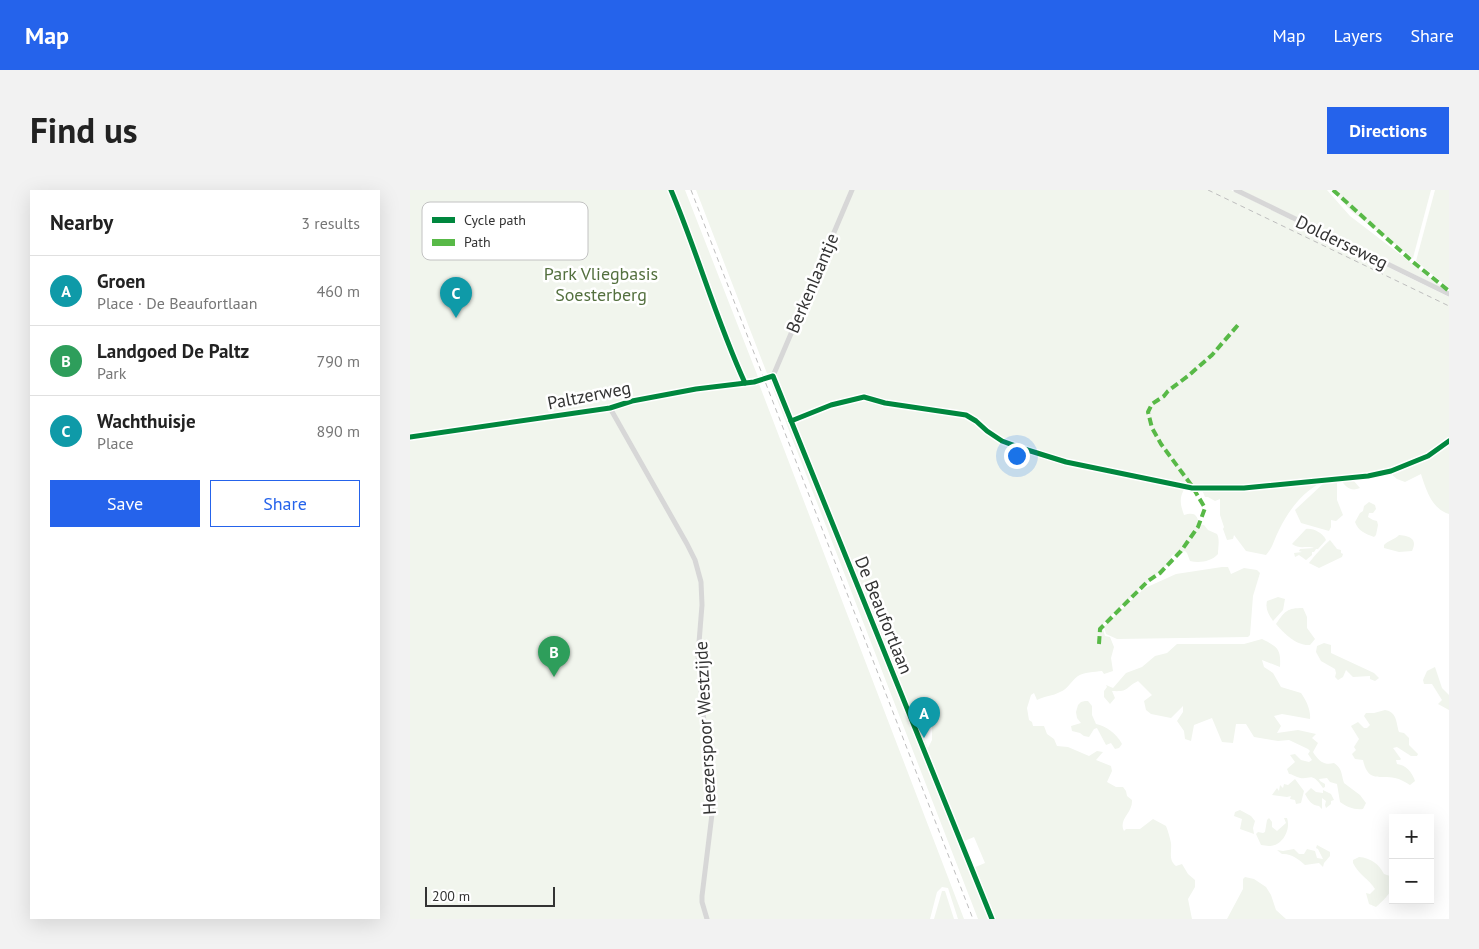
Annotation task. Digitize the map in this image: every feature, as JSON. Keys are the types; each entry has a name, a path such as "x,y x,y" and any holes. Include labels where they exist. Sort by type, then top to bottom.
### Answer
{"street":[{"name":"Berkenlaantje","path":"773,376 852,190"},
{"name":"Dolderseweg","path":"1236,190 1449,294"},
{"name":"Paltzerweg","path":"410,437 610,408 632,401 696,389 754,382 773,376"},
{"name":"De Beaufortlaan","path":"773,376 992,919"},
{"name":"Heezerspoor Westzijde","path":"610,408 687,544 695,560 701,582 702,605 698,654 712,814 703,875 702,896 707,919"}],"green space":[{"name":"Park Vliegbasis Soesterberg","path":"410,190 685,190 758,377 718,383 715,388 759,384 964,919 958,919 948,888 942,887 937,892 930,919 410,919"},
{"path":"696,190 1231,190 1449,297 1449,514 1443,512 1434,503 1421,474 1405,482 1397,479 1390,473 1371,477 1371,474 1366,474 1367,478 1353,480 1360,488 1354,489 1346,486 1340,477 1320,478 1320,483 1301,497 1291,509 1266,555 1246,551 1234,535 1233,539 1227,540 1220,515 1220,499 1215,501 1205,497 1203,492 1205,488 1185,488 1181,501 1184,515 1194,515 1199,524 1204,525 1208,530 1217,534 1219,541 1218,554 1208,560 1197,562 1190,561 1185,551 1172,555 1166,566 1106,620 1102,626 1105,636 1110,637 1114,647 1111,658 1113,671 1104,674 1102,671 1089,672 1080,675 1063,691 1037,700 1034,693 1031,695 1027,708 1029,720 1033,726 1044,726 1047,734 1054,739 1057,746 1068,747 1089,756 1097,751 1103,752 1096,760 1111,766 1112,771 1107,782 1116,787 1123,787 1127,796 1132,800 1132,805 1124,819 1124,831 1126,829 1140,829 1153,819 1166,826 1171,843 1172,861 1176,866 1182,864 1188,874 1195,880 1195,887 1188,899 1192,919 978,919","holes":["934,713 932,740 928,748 917,721","974,837 985,863 973,868 962,842"]},
{"path":"1241,190 1327,190 1350,216 1448,291"},
{"path":"1332,190 1431,190 1413,258 1351,211"},
{"path":"1435,190 1449,190 1449,288 1416,261"},
{"path":"1337,481 1337,500 1343,515 1336,521 1331,520 1329,531 1301,523 1295,510 1325,482"},
{"path":"1369,502 1375,505 1376,509 1373,513 1369,513 1368,517 1377,521 1378,525 1374,537 1360,530 1355,522 1363,511 1364,506"},
{"path":"1306,529 1318,532 1326,540 1306,560 1299,555 1295,557 1294,553 1302,552 1299,551 1300,549 1314,548 1298,547 1292,544"},
{"path":"1399,535 1412,539 1414,547 1412,551 1399,552 1384,548 1386,543"},
{"path":"1330,540 1337,549 1341,550 1342,557 1319,568 1309,563 1319,551"},
{"path":"1228,567 1231,574 1244,568 1257,570 1260,573 1253,596 1250,635 1248,637 1117,639 1106,634 1104,627 1109,621 1145,588 1176,574"},
{"path":"1278,597 1285,599 1283,610 1273,621 1267,609 1267,601"},
{"path":"1303,608 1307,617 1307,628 1315,639 1310,645 1295,641 1276,624 1287,611"},
{"path":"1262,639 1272,644 1280,656 1280,667 1262,660 1264,667 1273,673 1281,687 1301,693 1310,712 1310,719 1282,714 1274,716 1281,726 1277,733 1298,730 1316,734 1312,738 1318,743 1313,752 1321,762 1327,764 1334,763 1339,768 1344,783 1360,795 1366,803 1363,809 1351,808 1340,802 1337,784 1330,782 1327,778 1319,779 1325,784 1323,788 1312,777 1301,778 1289,774 1287,769 1295,762 1290,755 1295,754 1301,760 1309,762 1312,760 1308,754 1310,751 1308,749 1289,740 1278,741 1254,737 1246,724 1236,724 1233,743 1222,742 1212,718 1194,725 1191,741 1185,739 1184,731 1177,721 1183,712 1183,706 1171,718 1151,714 1146,710 1144,701 1152,695 1138,681 1124,690 1112,691 1115,698 1110,704 1104,697 1106,685 1113,688 1126,673 1142,667 1155,656 1167,653 1177,644 1244,644"},
{"path":"1324,643 1331,645 1331,653 1374,673 1379,678 1375,681 1370,679 1370,676 1353,677 1346,670 1343,677 1338,680 1335,677 1335,669 1321,661 1316,652 1317,646"},
{"path":"1435,667 1442,688 1449,695 1449,710 1438,704 1442,700 1432,684 1424,684 1423,680 1427,671"},
{"path":"1088,701 1092,706 1092,715 1096,724 1111,731 1120,740 1122,744 1119,748 1115,749 1111,743 1106,745 1097,728 1094,729 1089,737 1072,731 1071,726 1081,723 1077,718 1076,712 1078,705"},
{"path":"1385,710 1394,715 1399,732 1404,733 1409,738 1409,745 1418,754 1417,756 1411,756 1397,747 1393,748 1401,759 1396,760 1397,764 1406,767 1414,778 1415,781 1410,785 1397,778 1371,775 1365,767 1363,760 1355,759 1352,754 1356,750 1354,747 1359,739 1351,726 1358,722 1364,728 1367,728 1370,725 1364,716 1366,713"},
{"path":"1295,779 1304,791 1301,803 1296,804 1295,800 1290,799 1291,796 1272,795 1277,788 1279,791 1280,785 1283,788 1284,784 1288,785"},
{"path":"1311,788 1316,792 1323,793 1323,790 1331,794 1334,800 1326,808 1326,801 1322,798 1322,809 1314,805 1305,794"},
{"path":"1240,810 1251,816 1255,821 1254,834 1240,829 1242,819 1234,816 1235,812"},
{"path":"1269,818 1272,822 1272,827 1277,831 1286,823 1284,818 1287,818 1287,832 1282,840 1274,845 1261,845 1256,834 1258,832 1265,832"},
{"path":"1317,845 1330,852 1330,856 1323,867 1319,863 1305,865 1294,857 1282,854 1277,850 1294,849 1299,854 1304,854 1307,849 1315,851 1317,858 1323,859 1316,848"},
{"path":"1359,857 1371,860 1380,867 1384,874 1389,876 1389,894 1376,907 1369,904 1366,893 1370,894 1375,889 1358,870 1353,860"},
{"path":"1245,877 1254,879 1266,887 1276,910 1286,919 1227,919 1243,889 1243,879"},
{"path":"942,891 945,891 954,919 934,919"}],"railway":[{"path":"691,190 973,919"},
{"path":"1208,190 1449,306"}],"marked path":[{"path":"1333,190 1413,262 1449,291"},
{"path":"1099,644 1100,629 1181,551 1198,527 1205,508 1192,486 1161,444 1152,428 1148,412 1152,404 1212,355 1238,325"}],"cycle path":[{"path":"671,190 745,383"},
{"path":"410,437 610,408 632,401 696,389 754,382 773,376 992,919"},
{"path":"791,421 831,405 864,397 885,403 966,415 1002,441 1021,448 1066,462 1192,488 1244,488 1368,476 1391,471 1428,456 1449,441"}],"place":[{"name":"Wachthuisje","path":"456,318"},
{"name":"Landgoed De Paltz","path":"554,677"},
{"name":"Groen","path":"924,738"}]}
